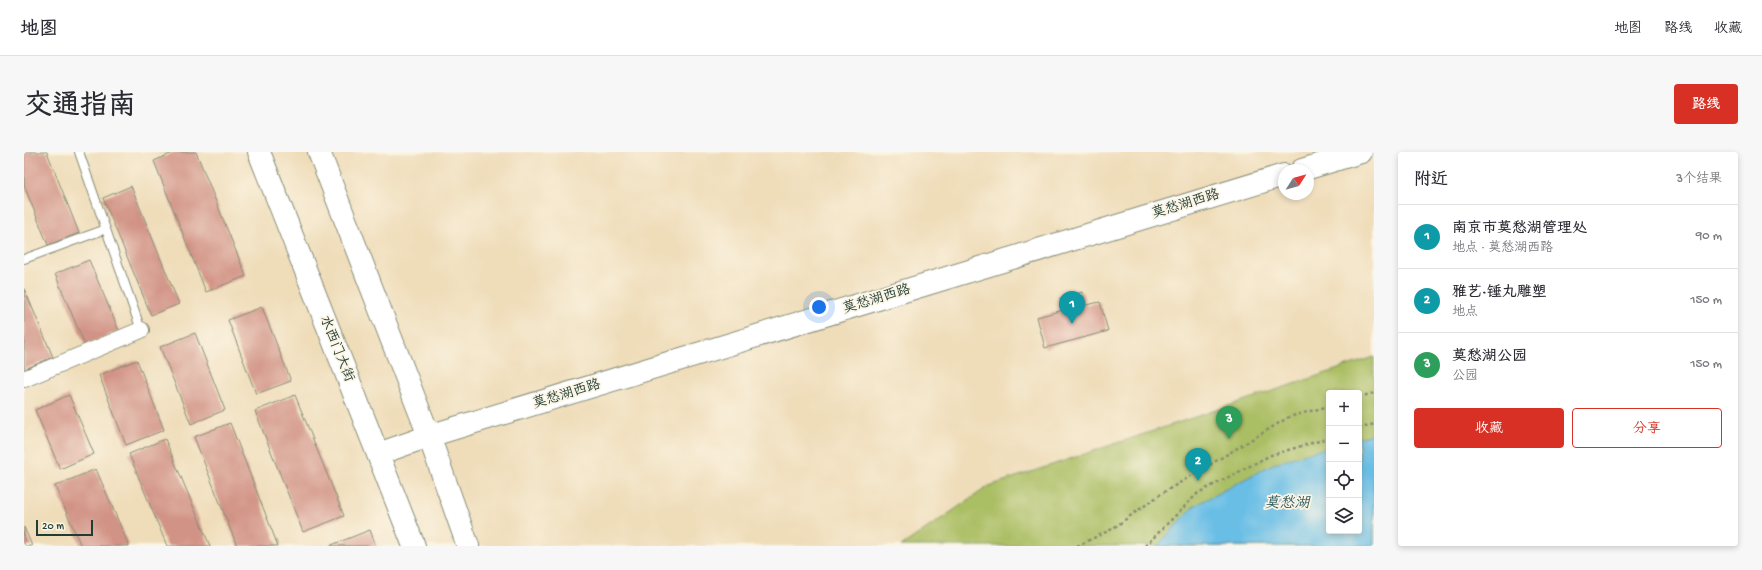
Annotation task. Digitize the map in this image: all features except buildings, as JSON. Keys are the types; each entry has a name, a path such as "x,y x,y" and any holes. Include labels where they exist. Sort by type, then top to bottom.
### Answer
{"street":[{"name":"水西门大街","path":"259,152 414,546"},
{"path":"319,152 429,436 468,546"},
{"path":"1314,166 1361,152"},
{"name":"莫愁湖西路","path":"378,454 429,436 1278,178"},
{"path":"24,379 141,330"}],"lane":[{"path":"79,152 141,330"},
{"path":"24,259 106,229"}],"path":[{"path":"1362,396 1374,392"},
{"path":"1078,546 1112,529 1161,494 1289,417 1326,407"},
{"path":"1362,428 1374,424"},
{"path":"1145,546 1198,493 1271,455 1326,439"}],"green space":[{"path":"1374,357 1374,546 901,546 989,486"}],"water":[{"name":"莫愁湖","path":"1374,433 1374,546 1157,546 1194,506 1275,463 1326,448 1326,534 1362,534 1362,437"}],"place":[{"name":"南京市莫愁湖管理处","path":"1072,324"},
{"name":"莫愁湖公园","path":"1229,439"},
{"name":"雅艺·锤丸雕塑","path":"1198,481"}]}
